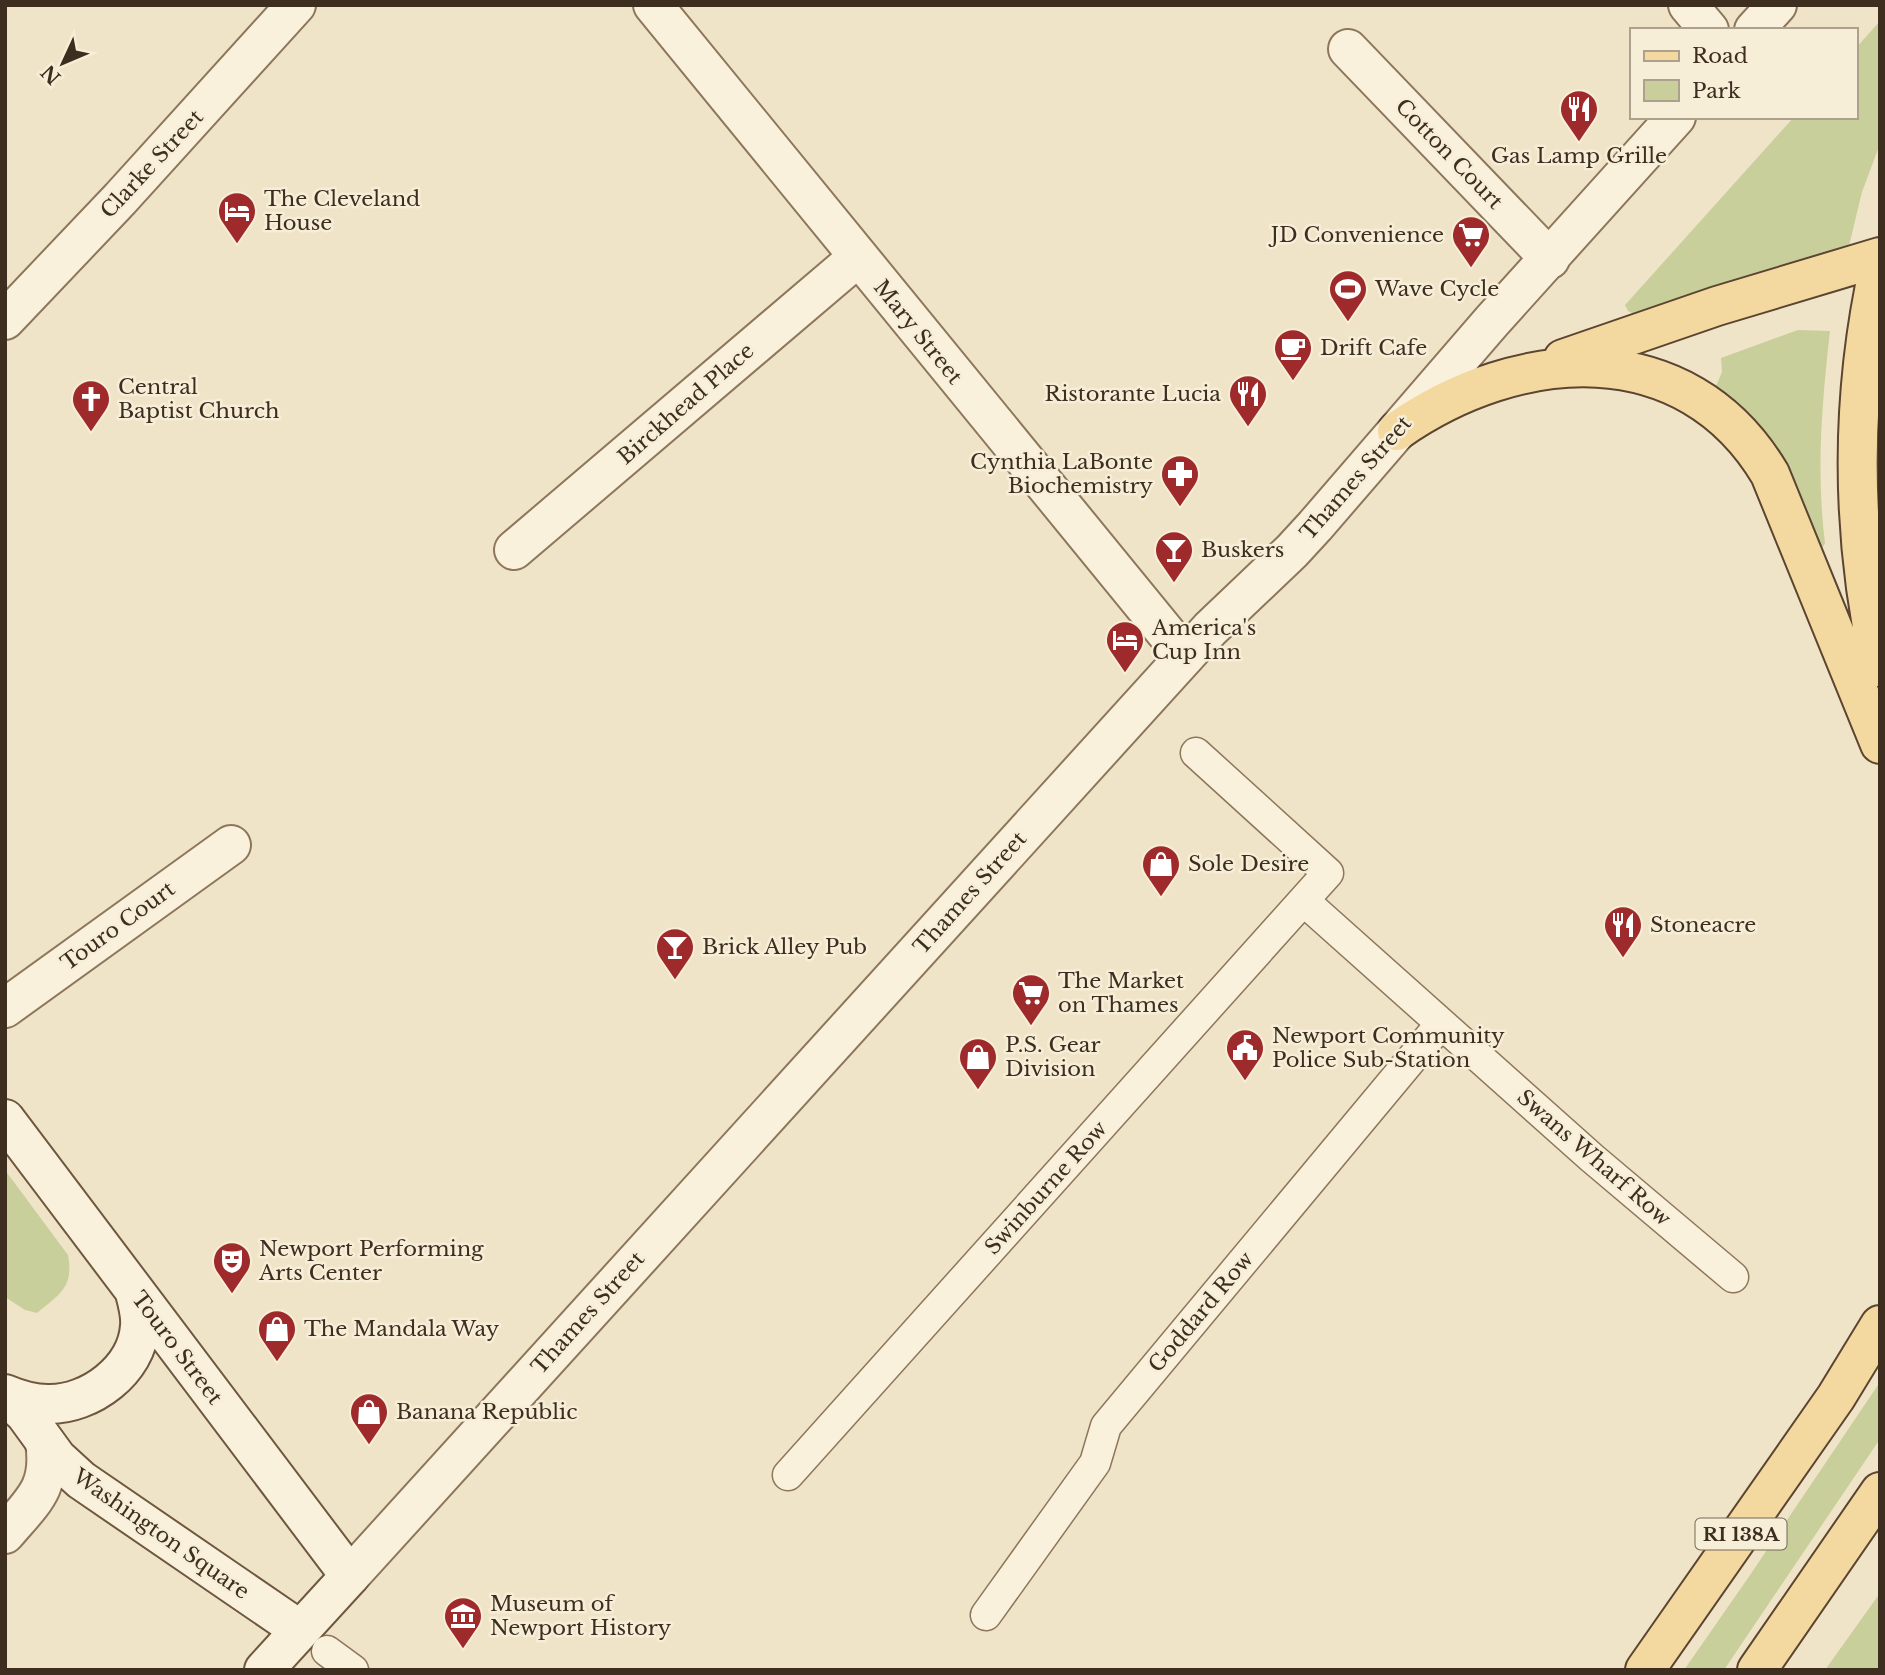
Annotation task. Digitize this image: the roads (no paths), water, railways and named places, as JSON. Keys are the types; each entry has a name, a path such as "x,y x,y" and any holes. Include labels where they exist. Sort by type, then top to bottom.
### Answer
{"main road":[{"path":"1397,431 1449,400 1528,372 1704,311 1880,260 1864,346 1858,471 1859,534 1871,624 1880,667"},
{"path":"1528,372 1581,365 1647,376 1701,401 1748,442 1779,493 1880,744"},
{"name":"RI 138A","path":"1645,1670 1836,1397 1880,1325"},
{"path":"1756,1670 1880,1492"}],"street":[{"name":"Clarke Street","path":"5,320 120,199 296,5"},
{"name":"Mary Street","path":"653,5 857,258 1185,656"},
{"path":"1688,5 1707,28"},
{"path":"1756,28 1777,5"},
{"name":"Cotton Court","path":"1348,49 1550,259"},
{"name":"Thames Street","path":"264,1670 314,1640 350,1576 1185,656 1292,551 1492,321 1674,119"},
{"name":"Birckhead Place","path":"514,550 857,258"},
{"path":"1196,753 1328,873 1304,901"},
{"name":"Touro Court","path":"5,1008 231,845"},
{"name":"Swans Wharf Row","path":"1304,901 1440,1025 1733,1278"},
{"name":"Swinburne Row","path":"788,1475 1304,901"},
{"name":"Goddard Row","path":"986,1615 1095,1463 1106,1426 1440,1025"},
{"name":"Touro Street","path":"5,1119 350,1576"},
{"path":"5,1395 33,1404 64,1403 81,1399 111,1380 138,1340 139,1310 135,1293"},
{"name":"Washington Square","path":"5,1395 25,1414 45,1442 81,1480 314,1640"},
{"path":"5,1534 37,1495 44,1482 47,1470 45,1442"},
{"path":"314,1640 353,1670"}],"place":[{"name":"Gas Lamp Grille","path":"1579,143"},
{"name":"The Cleveland House","path":"237,245"},
{"name":"JD Convenience","path":"1471,269"},
{"name":"Wave Cycle","path":"1348,323"},
{"name":"Drift Cafe","path":"1293,382"},
{"name":"Ristorante Lucia","path":"1248,428"},
{"name":"Central Baptist Church","path":"91,433"},
{"name":"Cynthia LaBonte Biochemistry","path":"1180,508"},
{"name":"Buskers","path":"1174,584"},
{"name":"America's Cup Inn","path":"1125,674"},
{"name":"Sole Desire","path":"1161,898"},
{"name":"Stoneacre","path":"1623,959"},
{"name":"Brick Alley Pub","path":"675,981"},
{"name":"The Market on Thames","path":"1031,1027"},
{"name":"Newport Community Police Sub-Station","path":"1245,1082"},
{"name":"P.S. Gear Division","path":"978,1091"},
{"name":"Newport Performing Arts Center","path":"232,1295"},
{"name":"The Mandala Way","path":"277,1363"},
{"name":"Banana Republic","path":"369,1446"},
{"name":"Museum of Newport History","path":"463,1650"}]}
